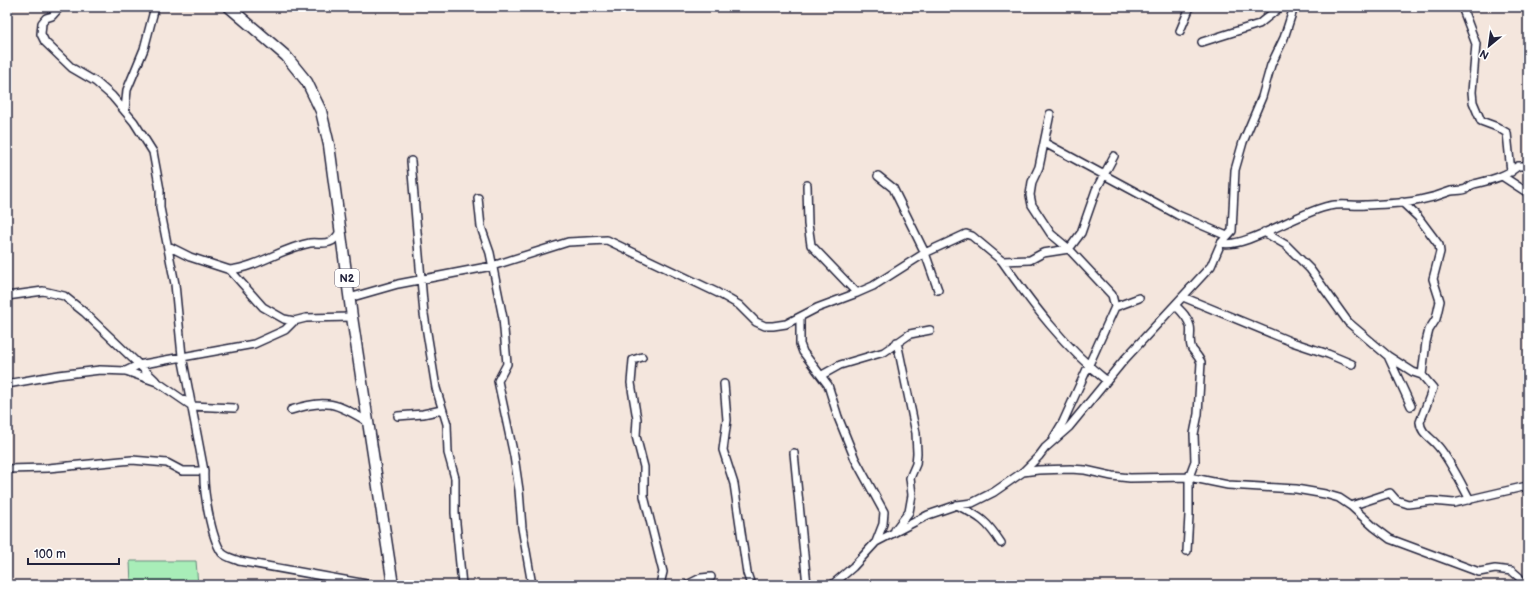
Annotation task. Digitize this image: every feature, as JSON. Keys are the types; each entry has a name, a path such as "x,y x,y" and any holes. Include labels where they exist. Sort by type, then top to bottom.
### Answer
{"highway":[{"name":"N2","path":"229,7 286,56 310,88 321,111 329,145 349,298 393,585"}],"street":[{"path":"60,7 52,16 46,18 42,22 41,34 45,42 72,68 96,82 125,110 153,152 160,190 160,208 175,284 182,356 204,471 203,486 214,540 223,555 239,562 372,585"},
{"path":"125,110 127,90 144,49 155,7"},
{"path":"1180,30 1190,7"},
{"path":"1202,42 1259,24 1280,7"},
{"path":"1045,448 1069,427 1124,360 1211,266 1221,243 1232,231 1235,170 1243,142 1262,97 1271,65 1284,38 1294,7"},
{"path":"1462,7 1476,44 1473,102 1481,121 1497,126 1507,134 1511,172"},
{"path":"832,585 853,567 876,542 928,515 957,505 972,502 994,492 1023,472 1039,456 1063,422 1115,307 1112,295 1069,249 1051,234 1032,205 1030,194 1032,182 1039,166 1050,114"},
{"path":"1045,143 1178,215 1227,236"},
{"path":"1002,262 1030,260 1043,253 1069,249 1081,234 1096,190 1114,156"},
{"path":"411,161 424,314 442,410 447,424 448,453 455,478 455,513 462,585"},
{"path":"1221,243 1228,245 1247,240 1290,219 1330,205 1365,205 1402,202 1420,200 1436,195 1440,196 1502,176 1511,172 1518,166 1526,166 1528,164"},
{"path":"878,176 893,188 925,253 938,290"},
{"path":"1502,176 1528,193"},
{"path":"807,184 808,224 811,245 858,293"},
{"path":"478,198 480,227 490,252 504,318 507,364 498,381 514,456 519,490 522,528 532,585"},
{"path":"1402,202 1418,217 1439,245 1440,252 1433,279 1440,301 1436,319 1429,330 1426,342 1422,376"},
{"path":"168,246 190,257 230,270 243,268 299,246 318,242 324,244 332,241 340,232"},
{"path":"1264,232 1286,245 1321,283 1348,322 1388,356 1422,376 1433,388 1420,422 1420,428 1425,435 1436,444 1459,478 1470,500"},
{"path":"349,298 398,284 492,266 568,242 607,240 718,292 739,305 756,322 765,326 786,324 817,308 873,286 925,253 966,234 972,236 1002,262 1035,308 1088,366 1107,382"},
{"path":"230,270 263,307 284,319 294,321 318,316 352,317"},
{"path":"7,296 43,291 64,296 84,312 157,382 192,406 234,408"},
{"path":"1183,297 1292,342 1352,364"},
{"path":"1115,307 1138,298"},
{"path":"1175,305 1187,318 1191,327 1190,340 1192,348 1198,354 1201,362 1198,414 1194,434 1195,461 1189,477 1189,515 1186,551"},
{"path":"800,318 800,344 803,352 822,375 828,385 838,417 855,459 884,512 876,542"},
{"path":"126,371 138,365 254,344 285,330 294,321"},
{"path":"822,375 840,366 884,352 910,334 930,330"},
{"path":"892,534 909,512 912,495 910,478 916,464 917,453 916,433 897,342"},
{"path":"1388,356 1411,406"},
{"path":"642,357 633,360 631,382 637,419 636,436 644,467 644,496 650,518 651,530 660,552 663,572 661,580 662,585"},
{"path":"7,384 58,375 100,370 126,371 157,382"},
{"path":"724,384 727,420 723,450 734,484 751,585"},
{"path":"291,410 309,404 324,403 343,407 368,422"},
{"path":"398,416 423,414 442,410"},
{"path":"794,453 807,585"},
{"path":"7,469 48,468 132,460 167,464 182,471 204,471"},
{"path":"1023,472 1038,470 1085,470 1130,478 1189,477 1228,485 1296,489 1325,494 1339,498 1351,506 1390,539 1479,572 1495,569 1512,571 1519,577 1523,585"},
{"path":"1351,506 1390,493 1396,500 1408,504 1432,501 1454,503 1527,486"},
{"path":"957,505 980,517 990,526 1001,543"},
{"path":"688,585 701,578 711,577"}],"green space":[{"path":"130,561 196,561 198,585 131,585"}]}
